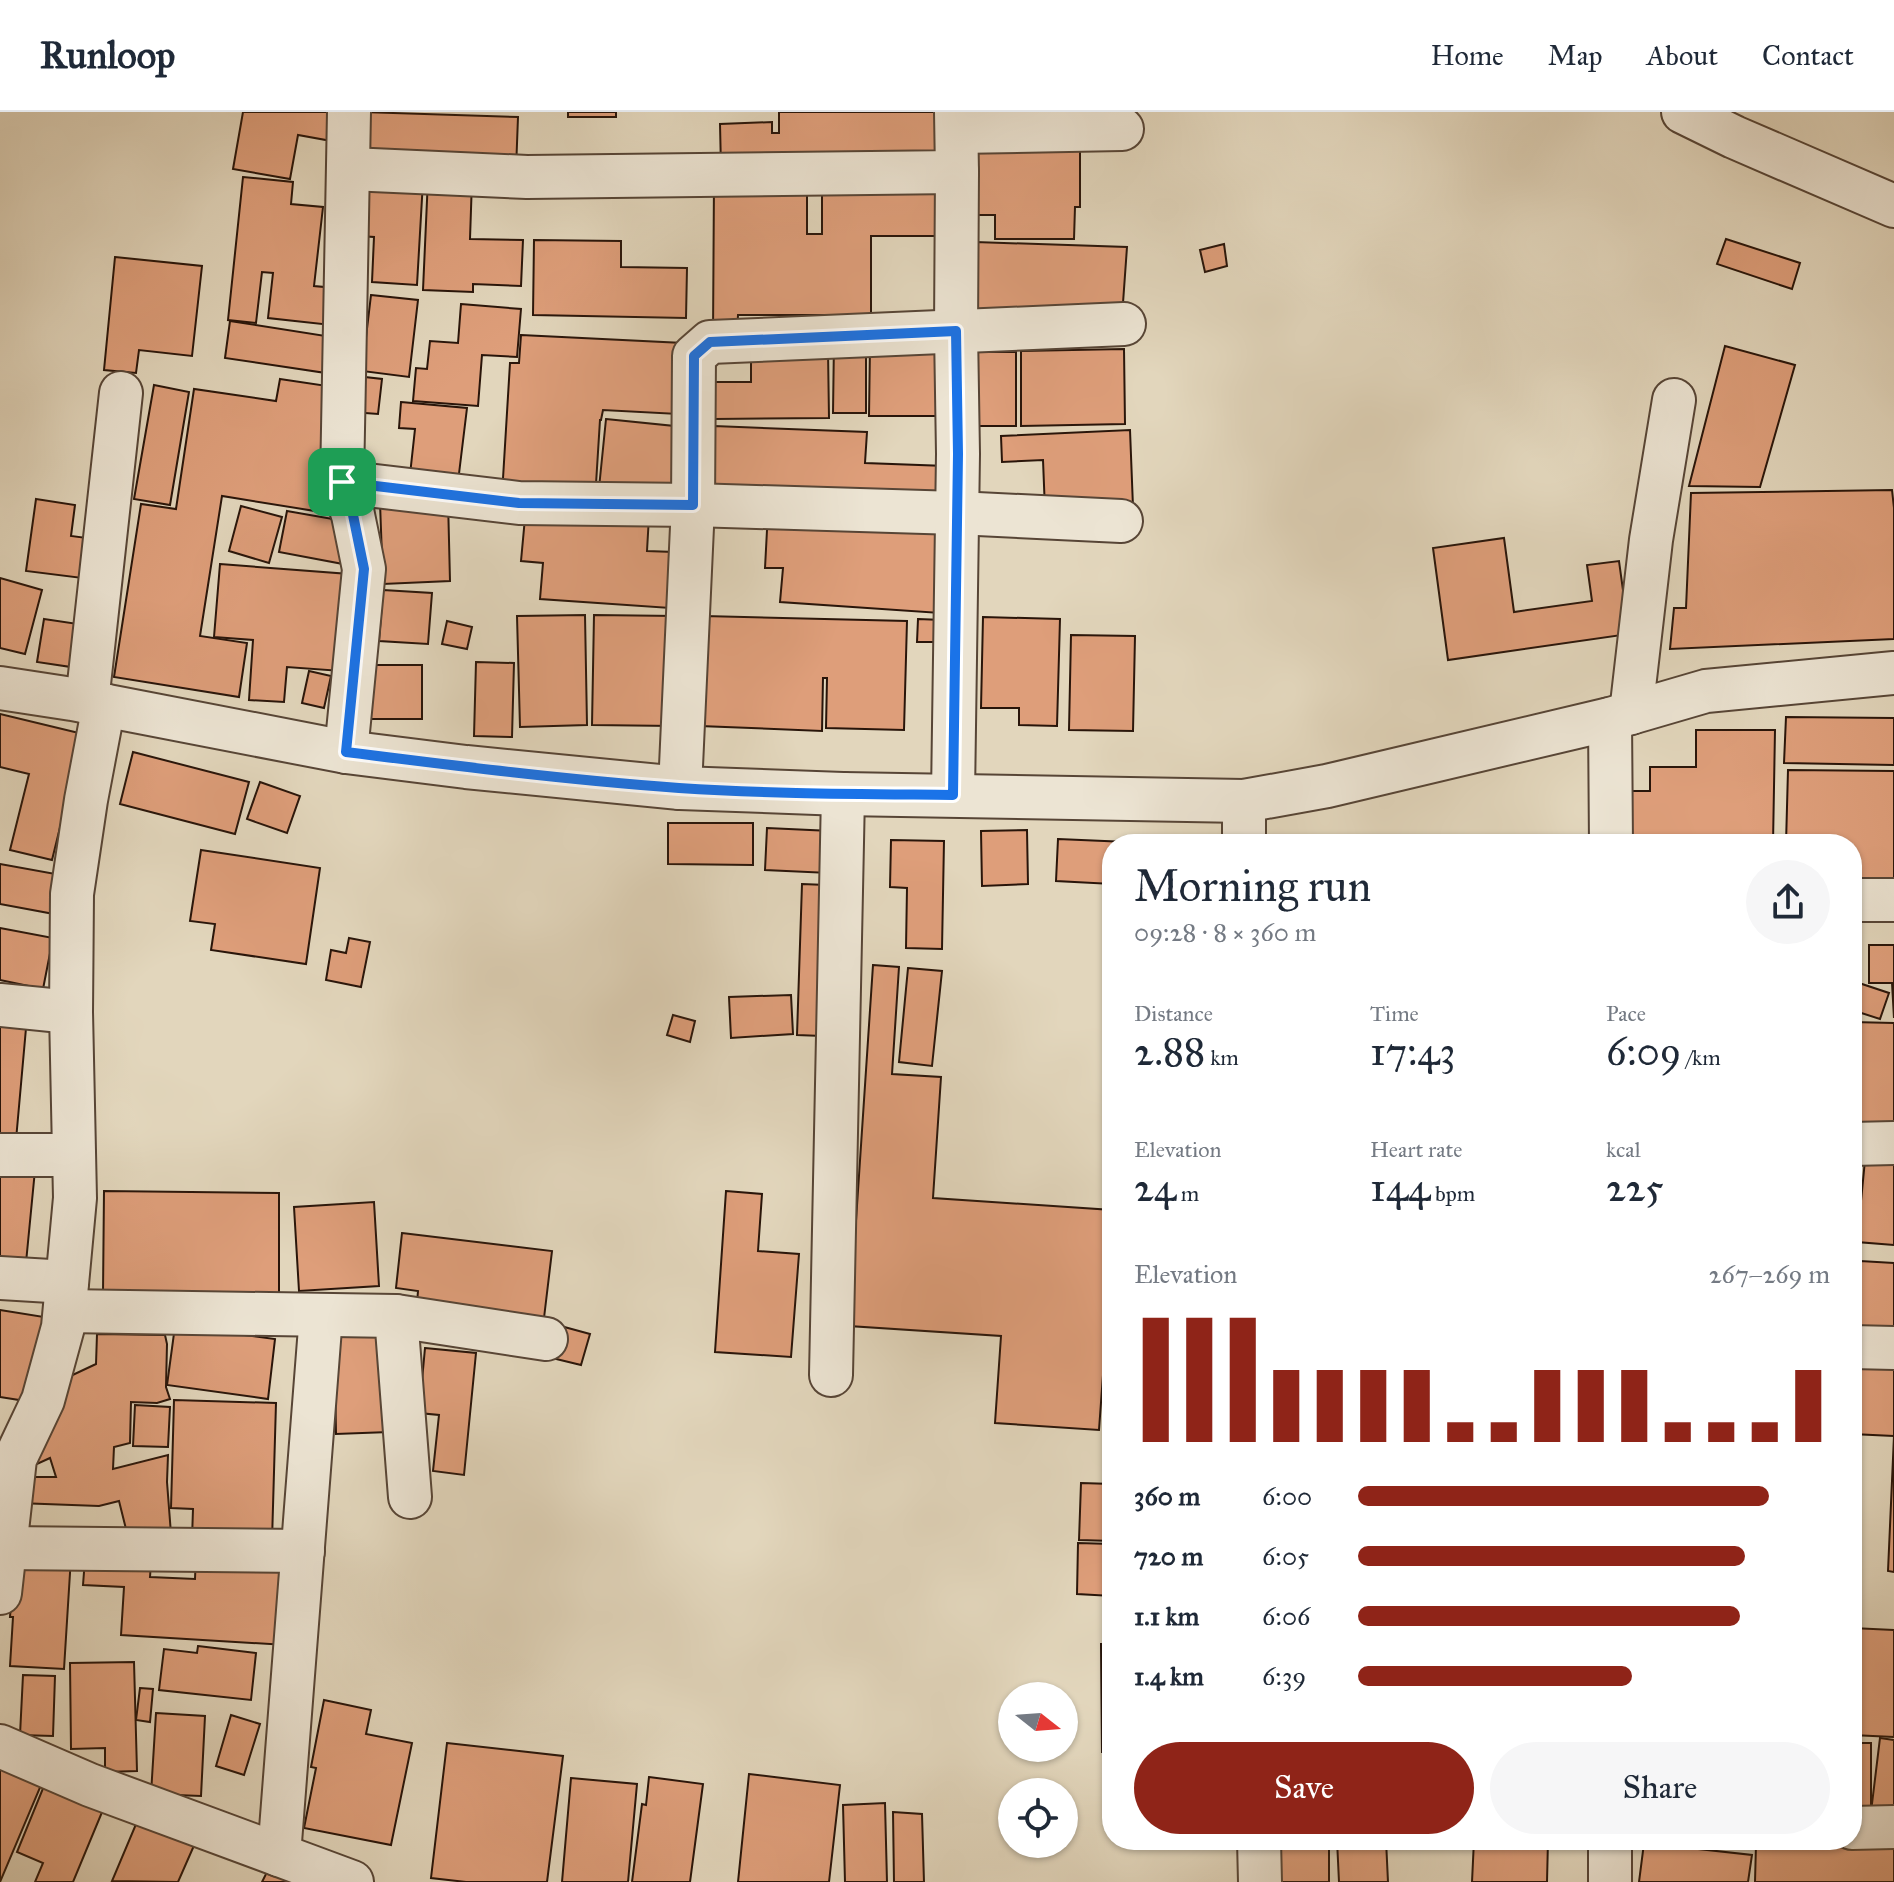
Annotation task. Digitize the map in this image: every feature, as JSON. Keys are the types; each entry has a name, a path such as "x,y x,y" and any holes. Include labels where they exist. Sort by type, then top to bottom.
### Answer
{"street":[{"path":"346,752 364,569 353,515 342,482 349,112"},
{"path":"1683,112 1734,124 1894,206"},
{"path":"350,169 527,177 957,139 1122,129"},
{"path":"953,795 957,139"},
{"path":"680,788 693,505 694,356 710,342 1124,324"},
{"path":"0,1593 15,1459 43,1400 63,1327 75,1198 72,894 96,704 121,393"},
{"path":"1612,834 1620,716 1674,400"},
{"path":"342,482 519,503 693,505 1121,521"},
{"path":"0,688 346,752 680,788 1244,801 1327,786 1620,716 1706,691 1894,673"},
{"path":"831,1375 843,794"},
{"path":"1244,801 1244,834"},
{"path":"1862,900 1894,900"},
{"path":"0,1005 71,1012"},
{"path":"1862,1144 1894,1143"},
{"path":"0,1155 74,1155"},
{"path":"0,1278 66,1296 321,1315 396,1316 546,1339"},
{"path":"279,1855 321,1315"},
{"path":"396,1316 410,1497"},
{"path":"1862,1347 1894,1348"},
{"path":"5,1548 303,1551"},
{"path":"0,1746 90,1785 352,1882"},
{"path":"1862,1828 1894,1827"},
{"path":"1259,1850 1260,1882"},
{"path":"1610,1850 1610,1882"}],"building":[{"path":"243,112 343,112 337,142 298,135 290,179 233,169"},
{"path":"362,112 518,117 516,170 360,164"},
{"path":"568,112 616,112 616,117 568,117"},
{"path":"779,112 950,112 951,163 721,168 720,124 772,122 772,133 779,133"},
{"path":"977,142 1080,142 1080,207 1075,207 1074,239 995,239 995,215 977,215"},
{"path":"243,177 293,182 291,204 323,207 314,286 335,288 331,325 268,318 273,273 262,272 256,323 228,320"},
{"path":"363,177 423,181 417,285 372,282 374,237 359,236"},
{"path":"428,178 472,180 470,239 523,240 521,286 473,284 473,292 423,290"},
{"path":"714,181 807,181 807,234 822,234 822,182 951,182 951,236 871,236 871,315 738,315 737,335 713,335"},
{"path":"1726,239 1800,263 1792,289 1717,264"},
{"path":"534,240 621,241 621,267 687,268 686,318 533,315"},
{"path":"975,242 1127,247 1122,317 975,320"},
{"path":"1224,244 1227,266 1205,272 1200,250"},
{"path":"115,257 202,266 192,356 139,350 136,373 104,370"},
{"path":"371,295 418,300 409,377 362,371"},
{"path":"461,304 521,309 517,357 482,355 478,406 413,401 416,368 427,369 430,341 458,343"},
{"path":"230,321 332,337 326,373 225,358"},
{"path":"521,335 683,343 678,414 603,410 595,500 502,495 510,363 519,363"},
{"path":"834,341 866,341 866,413 833,413"},
{"path":"870,346 942,347 940,416 869,416"},
{"path":"1725,346 1795,365 1760,487 1689,486"},
{"path":"1124,349 1125,424 1021,426 1021,351"},
{"path":"828,351 829,418 714,419 714,382 751,382 751,352"},
{"path":"976,352 1016,352 1016,426 975,426"},
{"path":"356,376 382,379 378,414 352,412"},
{"path":"280,379 334,387 315,511 222,496 200,636 247,643 239,697 114,677 141,504 176,509 194,389 276,401"},
{"path":"154,385 189,392 170,505 134,499"},
{"path":"401,402 467,408 457,490 409,484 415,429 399,428"},
{"path":"606,419 684,427 677,496 599,488"},
{"path":"714,426 867,432 865,463 946,466 944,506 711,497"},
{"path":"1130,430 1133,507 1045,510 1043,460 1002,462 1001,436"},
{"path":"1892,490 1894,639 1670,649 1674,608 1686,608 1691,493"},
{"path":"36,499 75,505 71,536 87,538 82,578 26,571"},
{"path":"448,500 450,581 383,584 380,503"},
{"path":"241,506 282,517 269,563 229,551"},
{"path":"526,507 649,516 647,551 674,552 670,608 540,599 543,563 521,561"},
{"path":"287,511 350,522 343,564 279,552"},
{"path":"768,511 946,523 940,613 780,602 783,568 765,568"},
{"path":"1504,538 1514,612 1592,601 1587,565 1619,561 1629,634 1448,660 1433,548"},
{"path":"220,564 349,574 341,671 287,667 284,702 249,700 253,640 214,637"},
{"path":"0,578 42,590 25,654 0,648"},
{"path":"383,590 432,593 428,644 379,641"},
{"path":"585,615 587,725 520,727 517,616"},
{"path":"594,615 676,616 674,726 592,725"},
{"path":"704,616 907,621 904,730 826,728 827,678 823,678 822,731 700,726"},
{"path":"983,617 1060,619 1057,726 1019,725 1019,708 981,708"},
{"path":"44,619 78,624 71,667 37,662"},
{"path":"918,619 942,620 942,642 917,642"},
{"path":"447,621 472,627 467,649 442,644"},
{"path":"1071,635 1135,636 1133,731 1069,730"},
{"path":"476,662 514,663 512,737 474,736"},
{"path":"367,665 422,665 422,719 367,719"},
{"path":"309,671 331,676 324,708 302,703"},
{"path":"0,714 83,734 52,860 10,850 29,774 0,767"},
{"path":"1786,717 1894,718 1894,765 1784,763"},
{"path":"1696,730 1775,730 1773,834 1628,834 1628,791 1650,791 1650,767 1696,767"},
{"path":"133,752 249,782 235,834 120,804"},
{"path":"1788,770 1894,771 1894,882 1862,881 1862,834 1786,834"},
{"path":"260,782 300,796 287,833 247,819"},
{"path":"668,823 753,823 753,865 668,864"},
{"path":"767,828 831,831 829,873 765,870"},
{"path":"1027,830 1028,884 982,886 981,831"},
{"path":"1058,839 1102,841 1102,883 1056,881"},
{"path":"891,840 944,841 942,949 906,948 907,888 890,887"},
{"path":"201,850 320,868 306,964 211,950 215,924 190,921"},
{"path":"0,864 61,875 54,914 0,904"},
{"path":"802,884 826,885 822,1036 797,1035"},
{"path":"0,928 53,938 43,989 0,980"},
{"path":"349,938 370,942 361,987 326,980 331,950 346,953"},
{"path":"1869,945 1894,945 1894,1018 1892,983 1869,983"},
{"path":"873,965 899,967 892,1074 941,1077 933,1198 1102,1209 1102,1389 1099,1430 995,1423 1001,1336 849,1326"},
{"path":"908,968 942,971 932,1066 899,1062"},
{"path":"1862,984 1889,993 1880,1019 1862,1013"},
{"path":"791,995 793,1034 731,1038 729,997"},
{"path":"0,1015 27,1017 16,1140 0,1139"},
{"path":"673,1015 695,1021 690,1042 667,1035"},
{"path":"1862,1022 1894,1023 1894,1132 1862,1131"},
{"path":"1865,1160 1894,1162 1894,1245 1862,1242"},
{"path":"0,1167 35,1170 25,1273 0,1271"},
{"path":"104,1191 279,1193 279,1293 103,1293"},
{"path":"726,1191 762,1194 758,1251 799,1254 791,1357 715,1352"},
{"path":"374,1202 379,1286 299,1291 294,1207"},
{"path":"402,1233 552,1251 544,1318 417,1303 418,1291 396,1288"},
{"path":"1862,1261 1894,1263 1894,1338 1862,1338"},
{"path":"0,1310 44,1317 32,1402 0,1397"},
{"path":"557,1325 590,1334 581,1365 548,1357"},
{"path":"175,1326 275,1339 268,1399 167,1385"},
{"path":"386,1332 389,1432 336,1434 334,1334"},
{"path":"97,1334 165,1335 166,1387 170,1399 157,1403 131,1402 130,1443 114,1447 113,1469 168,1455 172,1547 128,1537 119,1501 99,1506 18,1503 19,1477 56,1477 50,1458 37,1464 37,1452 64,1379 96,1364"},
{"path":"425,1348 476,1353 464,1475 433,1471 439,1415 419,1413"},
{"path":"1862,1355 1894,1357 1894,1436 1862,1434"},
{"path":"174,1400 276,1403 272,1541 192,1539 193,1509 171,1508"},
{"path":"135,1405 170,1407 168,1447 133,1446"},
{"path":"1894,1436 1894,1572 1888,1571"},
{"path":"1081,1483 1102,1484 1102,1541 1079,1540"},
{"path":"1078,1543 1102,1544 1102,1595 1077,1594"},
{"path":"15,1553 71,1557 64,1669 10,1666"},
{"path":"196,1554 292,1560 286,1645 121,1635 124,1587 83,1585 85,1559 151,1563 150,1577 195,1579"},
{"path":"1862,1628 1894,1630 1894,1737 1862,1735"},
{"path":"1101,1644 1102,1644 1102,1752"},
{"path":"198,1646 256,1653 251,1700 159,1690 164,1649 197,1653"},
{"path":"134,1662 137,1771 105,1772 105,1748 71,1749 70,1663"},
{"path":"23,1675 55,1676 53,1736 20,1735"},
{"path":"140,1688 153,1689 150,1722 136,1720"},
{"path":"324,1700 371,1710 366,1734 412,1743 391,1845 304,1828 316,1768 311,1767"},
{"path":"156,1713 205,1716 201,1796 151,1794"},
{"path":"231,1715 260,1724 244,1775 216,1766"},
{"path":"1880,1738 1894,1740 1894,1814 1871,1812"},
{"path":"447,1743 563,1756 547,1882 466,1882 431,1878"},
{"path":"1862,1743 1871,1743 1871,1809 1862,1809"},
{"path":"0,1759 44,1778 0,1882"},
{"path":"749,1774 840,1785 829,1882 738,1882"},
{"path":"649,1777 703,1784 690,1882 632,1882 642,1804 646,1805"},
{"path":"571,1778 637,1784 628,1882 562,1882"},
{"path":"46,1781 105,1805 73,1882 35,1882 43,1863 17,1852"},
{"path":"885,1803 887,1882 845,1882 843,1805"},
{"path":"893,1812 922,1814 924,1882 894,1882"},
{"path":"139,1817 196,1841 178,1882 112,1881"},
{"path":"1894,1849 1894,1882 1755,1882 1756,1850"},
{"path":"1280,1850 1329,1850 1329,1882 1281,1882"},
{"path":"1337,1850 1386,1850 1388,1882 1339,1882"},
{"path":"1474,1850 1548,1850 1547,1882 1472,1882"},
{"path":"1643,1850 1707,1850 1752,1855 1748,1882 1639,1882"},
{"path":"271,1864 293,1875 290,1882 262,1882"}],"route":[{"path":"956,331 958,454 953,795 680,788 346,752 364,569 353,515 342,482 519,503 693,505 694,356 710,342 956,331"}]}
